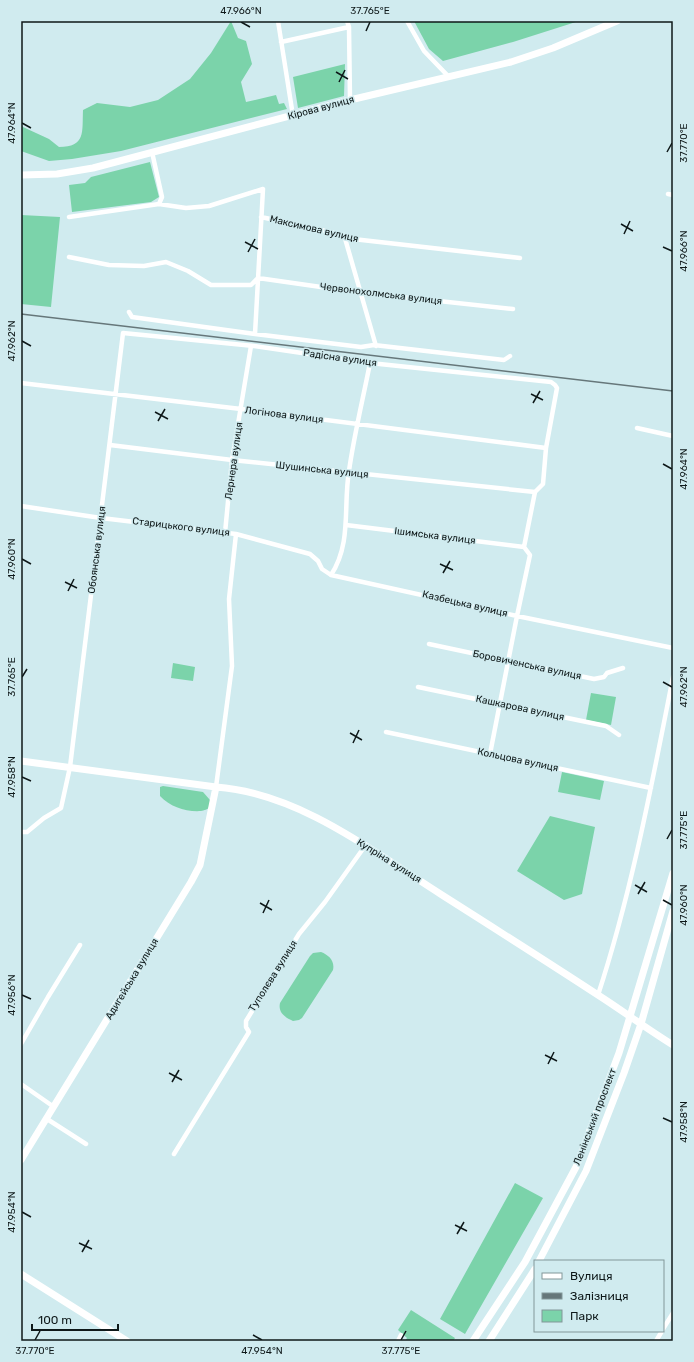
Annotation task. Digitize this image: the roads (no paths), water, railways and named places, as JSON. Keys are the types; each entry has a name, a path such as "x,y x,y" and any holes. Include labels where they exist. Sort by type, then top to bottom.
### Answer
{"main road":[{"name":"Кірова вулиця","path":"21,175 58,174 93,168 350,100 518,60 553,48 615,21"},
{"name":"Купріна вулиця","path":"21,761 216,787 235,788 288,805 322,819 631,1016 673,1045"},
{"name":"Адигейська вулиця","path":"21,1160 200,865 216,787"},
{"name":"Ленінський проспект","path":"473,1341 526,1262 576,1166 620,1054 673,873"},
{"name":"Ленінський проспект","path":"540,1260 586,1172 641,1024 673,911"},
{"path":"489,1341 534,1271"},
{"path":"21,1274 127,1341"}],"street":[{"path":"278,21 293,116"},
{"path":"347,21 349,27 350,100"},
{"path":"407,21 424,51 449,77"},
{"path":"281,42 349,27"},
{"path":"152,152 162,197 159,204"},
{"name":"Максимова вулиця","path":"68,217 159,204 186,208 209,206 263,189 261,217 344,235 359,240 520,258"},
{"path":"255,334 261,217"},
{"path":"344,235 376,346"},
{"path":"70,257 109,265 144,266 166,262 188,270 211,285 251,285 258,278"},
{"name":"Червонохолмська вулиця","path":"258,278 360,293 513,309"},
{"name":"Радісна вулиця","path":"128,312 132,317 361,347 376,346 504,360 510,356"},
{"name":"Радісна вулиця","path":"123,333 253,346 370,363 551,382 557,388 546,448"},
{"name":"Обоянська вулиця","path":"70,767 123,333"},
{"name":"Лернера вулиця","path":"225,533 232,460 253,346"},
{"path":"331,575 339,563 346,525 348,473 370,363"},
{"name":"Логінова вулиця","path":"21,384 241,409 546,448"},
{"path":"637,428 673,436"},
{"name":"Шушинська вулиця","path":"110,445 348,473 535,492"},
{"path":"490,754 516,616 530,555 524,547 535,492 543,484 546,448"},
{"name":"Старицького вулиця","path":"21,506 101,518 236,534 310,554 318,561 322,569 331,575"},
{"name":"Ішимська вулиця","path":"346,525 524,547"},
{"path":"216,787 232,666 229,599 236,534"},
{"name":"Казбецька вулиця","path":"331,575 516,616 673,648"},
{"name":"Боровиченська вулиця","path":"429,644 594,679 604,677 607,672 624,668"},
{"path":"598,995 609,962 641,836 673,677"},
{"name":"Кашкарова вулиця","path":"418,687 606,726 619,735"},
{"name":"Кольцова вулиця","path":"386,732 651,788"},
{"path":"21,832 27,832 44,818 61,808 70,767"},
{"name":"Туполєва вулиця","path":"174,1154 249,1032 246,1027 246,1021 295,941 365,846"},
{"path":"21,1044 80,945"},
{"path":"21,1084 54,1107"},
{"path":"47,1119 86,1144"},
{"path":"664,1327 673,1312"},
{"path":"656,1341 661,1332"},
{"path":"398,1341 401,1335"}],"railway":[{"path":"21,314 673,391"}]}
